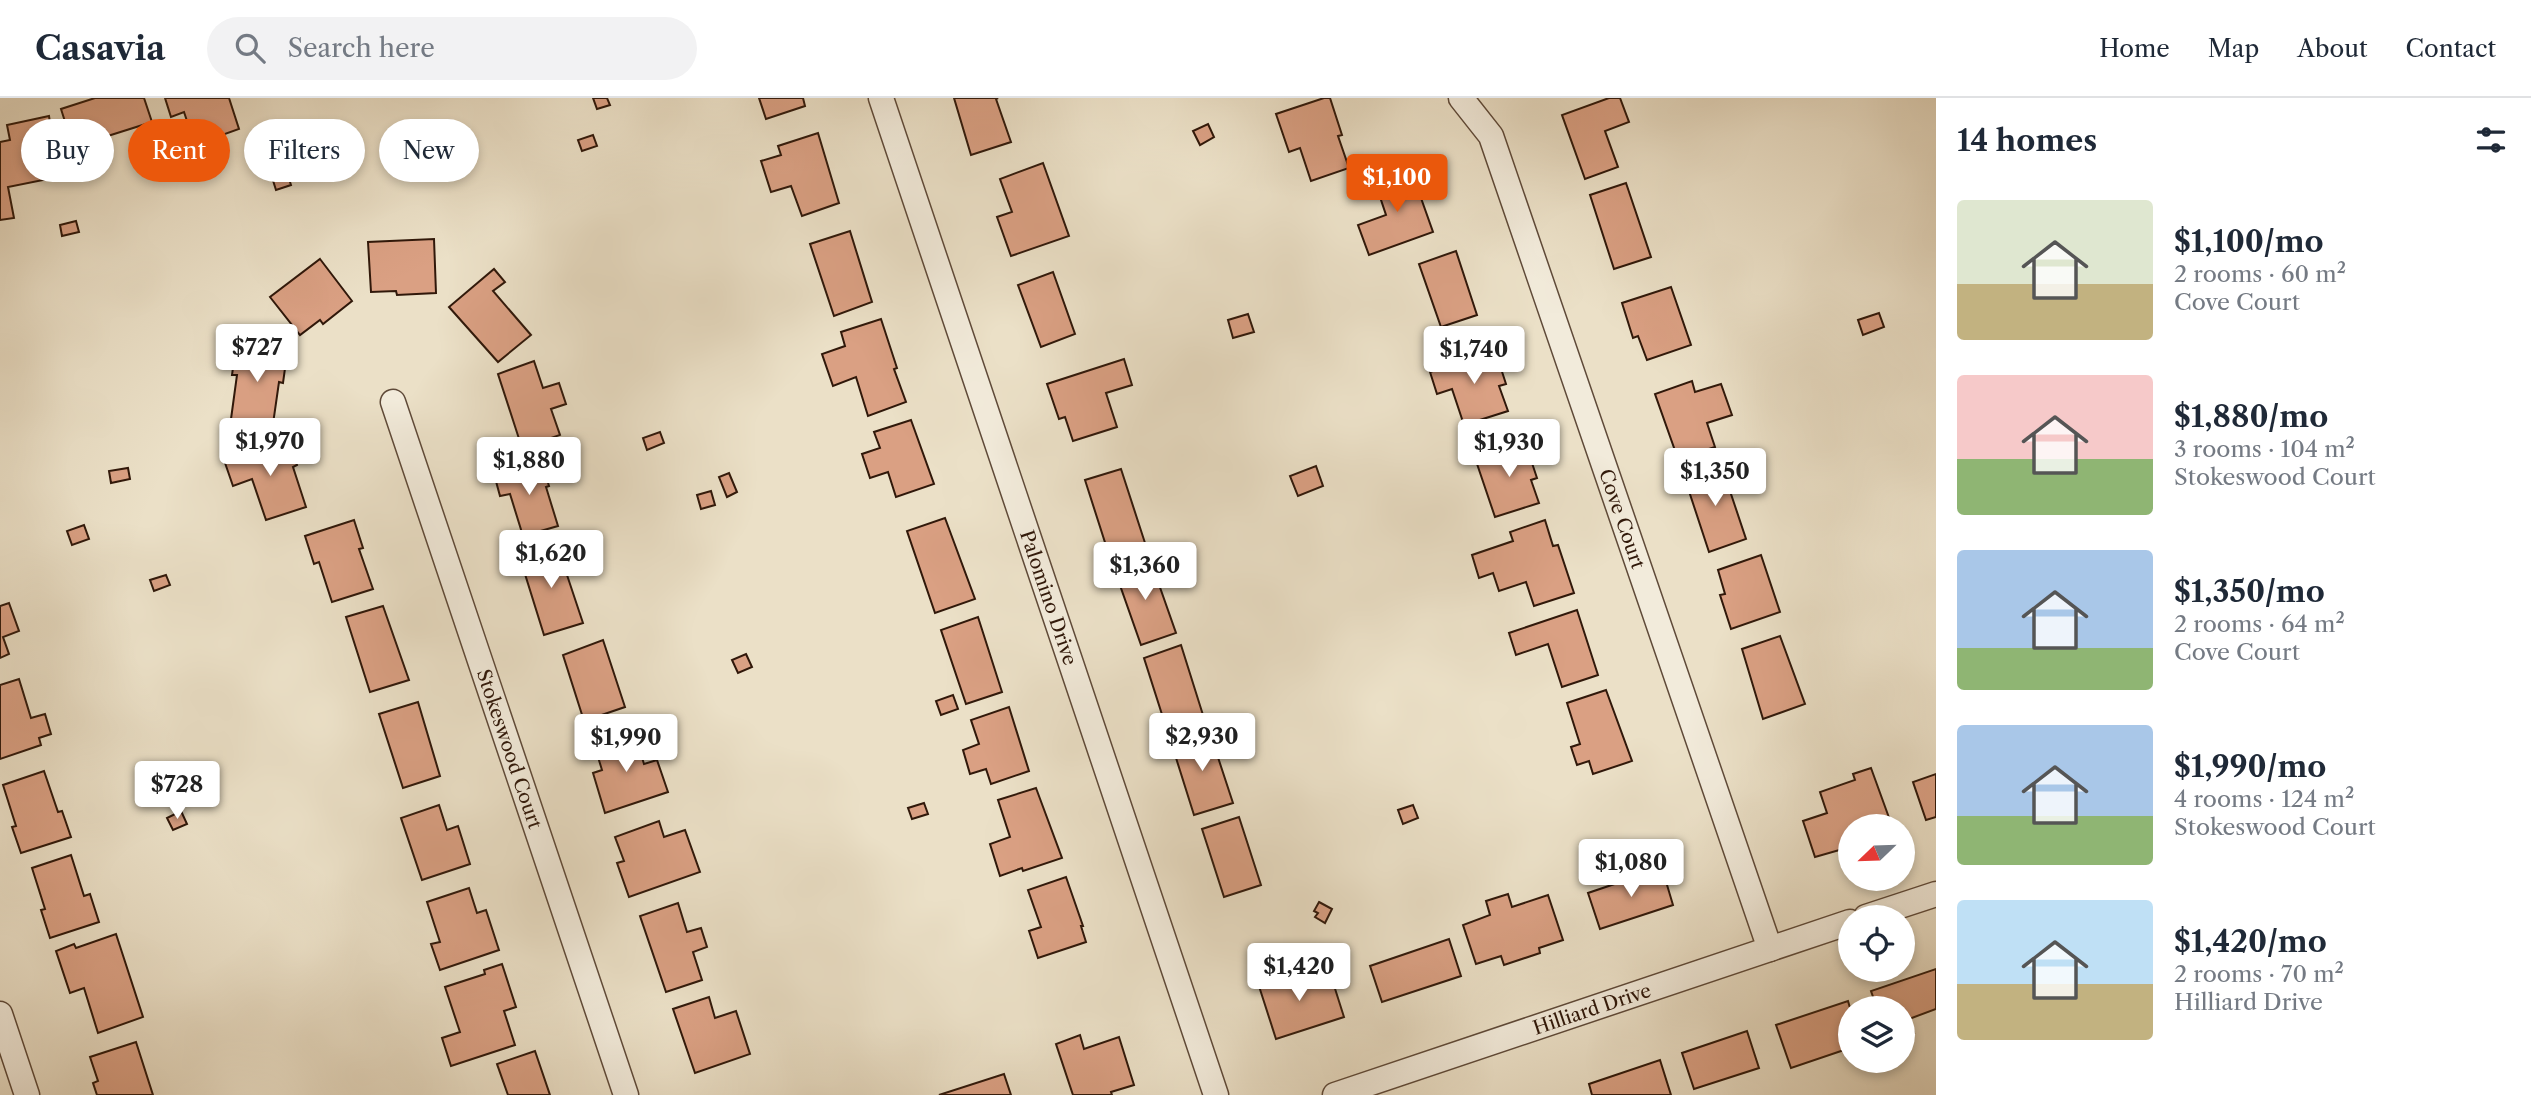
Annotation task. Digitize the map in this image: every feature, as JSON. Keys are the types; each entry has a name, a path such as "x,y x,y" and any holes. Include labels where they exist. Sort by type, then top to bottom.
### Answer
{"street":[{"name":"Palomino Drive","path":"881,98 1216,1095"},
{"name":"Cove Court","path":"1461,98 1491,136 1770,949"},
{"name":"Stokeswood Court","path":"393,402 626,1095"},
{"path":"1903,905 1936,894"},
{"name":"Hilliard Drive","path":"1335,1095 1838,926"},
{"path":"0,1014 27,1095"}],"building":[{"path":"95,98 144,98 151,119 128,119 128,130 114,134 114,119 64,119 61,109"},
{"path":"165,98 229,98 239,129 230,132 230,119 186,119 184,112 171,117"},
{"path":"593,98 607,98 610,105 597,109"},
{"path":"759,98 803,98 805,106 766,119"},
{"path":"954,98 998,98 996,99 1011,142 971,155"},
{"path":"1330,98 1342,135 1338,136 1349,168 1311,181 1300,148 1289,152 1276,114"},
{"path":"1609,98 1620,98 1629,122 1605,131 1618,167 1585,179 1562,115"},
{"path":"21,122 21,182 33,182 8,187 14,218 0,220 0,142 10,140 7,125"},
{"path":"1208,124 1214,137 1200,145 1193,131"},
{"path":"818,133 839,203 802,216 791,186 771,192 761,161 781,155 778,146"},
{"path":"593,135 597,146 582,151 578,140"},
{"path":"1043,163 1069,236 1011,256 997,217 1012,212 1000,179"},
{"path":"1410,167 1433,232 1369,255 1358,225 1386,215 1374,179"},
{"path":"273,182 290,182 291,185 276,190"},
{"path":"1626,183 1651,257 1614,269 1590,195"},
{"path":"76,221 79,232 62,236 60,225"},
{"path":"850,231 872,302 834,316 810,244"},
{"path":"434,239 436,293 397,295 396,291 371,292 368,242"},
{"path":"1456,251 1477,315 1441,327 1419,264"},
{"path":"320,259 352,301 323,324 320,320 300,335 270,297"},
{"path":"494,269 505,282 493,291 531,335 498,362 449,307"},
{"path":"1053,272 1075,334 1041,347 1018,285"},
{"path":"1671,287 1691,345 1647,360 1638,336 1633,338 1622,303"},
{"path":"1879,313 1884,327 1863,335 1858,320"},
{"path":"1248,314 1254,332 1233,338 1228,320"},
{"path":"881,319 906,402 868,416 856,377 833,386 822,354 845,346 841,332"},
{"path":"236,346 287,354 283,383 279,382 273,424 231,419 237,375 232,375"},
{"path":"1495,350 1506,384 1499,386 1508,411 1464,425 1452,389 1437,394 1430,372"},
{"path":"1124,359 1132,385 1106,393 1117,427 1073,441 1065,417 1059,419 1047,384"},
{"path":"534,361 543,388 559,383 566,404 551,409 560,435 522,448 498,374"},
{"path":"1692,381 1695,392 1721,384 1732,415 1707,423 1715,447 1678,459 1655,394"},
{"path":"911,420 934,484 896,497 888,472 870,478 862,454 880,448 874,432"},
{"path":"660,432 664,443 647,450 643,438"},
{"path":"288,439 297,465 293,467 306,507 266,520 252,479 233,486 224,460"},
{"path":"1525,442 1537,478 1531,480 1539,503 1495,517 1475,458"},
{"path":"541,460 558,526 523,536 510,494 500,496 494,474"},
{"path":"1721,464 1746,539 1709,552 1684,476"},
{"path":"1316,466 1323,486 1298,496 1290,476"},
{"path":"128,468 130,479 111,483 109,471"},
{"path":"1121,469 1146,546 1110,558 1085,480"},
{"path":"729,473 737,492 727,497 719,477"},
{"path":"711,491 715,505 701,509 697,495"},
{"path":"945,518 975,599 935,613 907,531"},
{"path":"354,520 363,548 359,549 373,589 332,602 319,562 314,564 305,536"},
{"path":"1545,520 1553,546 1558,545 1574,593 1534,606 1526,582 1499,591 1493,573 1479,578 1472,555 1513,541 1510,532"},
{"path":"84,525 89,539 72,545 67,531"},
{"path":"557,545 583,623 544,635 520,558"},
{"path":"1761,555 1780,612 1731,629 1720,595 1725,594 1718,570"},
{"path":"1150,559 1176,633 1141,645 1115,571"},
{"path":"166,575 170,585 154,591 150,580"},
{"path":"9,603 19,631 3,637 9,654 0,658 0,606"},
{"path":"383,606 409,680 370,692 346,617"},
{"path":"1577,610 1598,675 1562,687 1548,644 1516,655 1509,633"},
{"path":"978,617 1002,692 966,704 941,630"},
{"path":"1780,636 1805,704 1763,719 1742,649"},
{"path":"603,640 625,707 584,721 563,655"},
{"path":"1181,645 1203,715 1166,727 1144,658"},
{"path":"746,654 752,667 738,673 732,660"},
{"path":"19,679 31,718 45,714 51,734 39,738 41,745 0,759 0,685"},
{"path":"1606,690 1632,761 1593,774 1589,761 1577,765 1571,747 1580,744 1567,703"},
{"path":"953,695 958,709 941,715 936,701"},
{"path":"418,702 440,776 403,788 379,714"},
{"path":"1009,707 1029,771 991,784 986,769 970,774 963,750 979,744 971,720"},
{"path":"1209,730 1233,803 1194,815 1171,742"},
{"path":"634,731 644,764 657,760 668,792 605,813 593,773 602,770 594,744"},
{"path":"1871,768 1888,814 1838,814 1838,850 1815,857 1803,821 1827,813 1820,792 1855,780 1853,774"},
{"path":"44,771 58,812 62,811 71,837 21,853 3,785"},
{"path":"1936,774 1936,817 1926,820 1913,782"},
{"path":"170,783 175,796 156,805 150,793"},
{"path":"1036,788 1062,858 1000,876 990,844 1010,837 998,800"},
{"path":"924,803 928,814 912,819 908,808"},
{"path":"439,805 447,830 458,826 470,864 422,880 401,818"},
{"path":"1413,805 1418,818 1403,824 1398,810"},
{"path":"181,811 187,824 173,830 167,818"},
{"path":"1239,817 1261,885 1224,897 1202,829"},
{"path":"659,821 664,837 685,830 700,872 629,897 617,863 624,861 615,837"},
{"path":"71,855 84,896 90,894 99,922 50,938 41,910 45,909 32,868"},
{"path":"1662,868 1673,905 1600,929 1588,893"},
{"path":"1066,877 1086,942 1038,958 1029,931 1041,927 1028,890"},
{"path":"469,888 477,913 486,910 499,950 440,970 431,944 440,942 427,902"},
{"path":"1508,894 1512,907 1548,895 1563,940 1539,948 1540,953 1504,965 1501,956 1476,964 1463,925 1490,915 1486,901"},
{"path":"1319,902 1332,909 1325,923 1315,917 1318,913 1314,911"},
{"path":"678,903 687,932 701,928 707,947 693,952 702,980 666,992 640,916"},
{"path":"116,934 143,1017 98,1033 84,988 70,993 56,951 74,944 76,948"},
{"path":"1449,939 1461,976 1382,1002 1370,966"},
{"path":"502,964 516,1007 504,1011 515,1045 451,1066 442,1038 460,1032 445,987 485,974 484,970"},
{"path":"1294,968 1300,988 1331,976 1344,1017 1276,1039 1257,980"},
{"path":"1936,969 1936,1009 1915,1017 1915,996 1873,996 1871,991 1898,982 1915,982 1915,976"},
{"path":"709,997 715,1018 736,1011 750,1054 695,1073 673,1009"},
{"path":"1838,1004 1838,1052 1791,1068 1776,1025"},
{"path":"1747,1031 1759,1068 1694,1089 1682,1053"},
{"path":"1080,1035 1084,1049 1119,1037 1134,1085 1111,1092 1112,1095 1073,1095 1056,1044"},
{"path":"136,1042 153,1095 97,1095 93,1083 98,1081 90,1057"},
{"path":"535,1051 550,1095 508,1095 497,1064"},
{"path":"1660,1060 1671,1095 1592,1095 1589,1084"},
{"path":"1004,1074 1011,1095 939,1095"}]}
